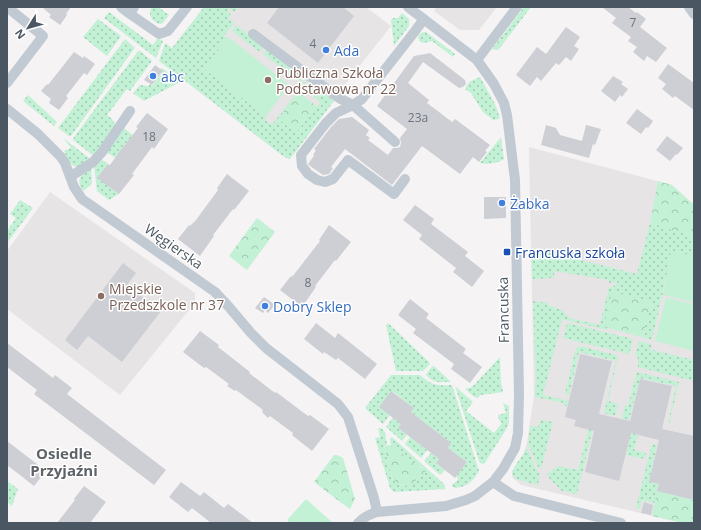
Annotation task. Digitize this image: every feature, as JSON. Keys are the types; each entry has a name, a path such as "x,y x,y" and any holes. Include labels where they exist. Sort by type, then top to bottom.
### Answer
{"street":[{"path":"7,7 43,36 7,83"},
{"path":"121,7 132,10 159,34 168,31 187,7"},
{"name":"Francuska","path":"358,523 370,514 377,512 434,508 458,503 475,496 493,482 511,456 515,448 518,433 519,394 515,180 509,125 504,103 494,84 476,60 408,7"},
{"path":"476,60 517,7"},
{"path":"689,7 694,14"},
{"path":"406,179 394,194 348,160 333,179 325,182 317,180 308,174 302,166 301,156 326,123 336,113 362,99 424,19"},
{"path":"253,34 339,98 353,105 395,142"},
{"name":"Węgierska","path":"7,109 38,134 61,157 65,163 74,187 82,199 215,292 266,348 338,404 348,417 374,498 377,512"},
{"path":"70,177 93,162 102,152 130,111"},
{"path":"493,482 514,496 621,523"}],"shaded area":[{"name":"Publiczna Szkoła Podstawowa nr 22","path":"212,7 366,7 391,26 289,156 168,64"},
{"path":"437,7 497,7 479,30 460,30 434,11"},
{"path":"529,147 672,185 694,205 694,523 683,523 521,485 512,476 512,471 522,457 527,443 534,395"},
{"name":"Miejskie Przedszkole nr 37","path":"50,192 195,293 193,305 120,395 7,309 7,251"}],"green space":[{"path":"152,7 158,7 169,15 163,23 157,23 151,17 150,13"},
{"path":"204,7 239,7 234,12 229,8 227,11 231,15 228,19 234,23 224,36 227,38 204,69 266,116 265,120 272,125 304,81 306,83 278,119 317,107 320,102 307,91 312,85 295,73 297,70 327,93 327,96 334,101 290,159 283,156 159,61 165,43 172,48"},
{"path":"524,7 531,7 499,49 492,49"},
{"path":"109,12 153,45 158,38 163,41 156,58 104,18"},
{"path":"402,13 409,19 409,26 394,46 391,20 393,18 398,18"},
{"path":"98,19 121,36 107,56 83,37"},
{"path":"236,25 264,46 260,52 232,31"},
{"path":"424,32 455,54 453,57 432,41 425,43 421,42 418,36"},
{"path":"228,37 289,85 266,116 204,69"},
{"path":"125,39 135,48 71,136 69,136 58,128"},
{"path":"268,49 293,68 291,71 302,80 300,82 263,54"},
{"path":"138,51 152,61 130,91 127,89 107,115 115,124 114,130 94,156 73,140 74,137"},
{"path":"162,68 179,81 178,83 144,101 133,93 140,85 148,86 150,84 152,86 163,72 160,69"},
{"path":"480,77 495,104 500,118 499,119 493,120 483,112 471,93 465,89 469,82"},
{"path":"299,92 317,107 296,133 278,119"},
{"path":"28,95 57,122 54,126 23,101"},
{"path":"124,128 134,136 124,146 117,159 106,152"},
{"path":"501,137 504,159 499,162 486,164 480,163"},
{"path":"63,138 90,160 77,167 72,165 64,151 71,148"},
{"path":"101,159 108,164 98,178 119,194 109,200 97,191 94,166"},
{"path":"91,168 92,184 83,191 79,183 80,178"},
{"path":"658,181 672,185 694,205 694,237 650,223"},
{"path":"20,200 33,208 7,243 7,231 16,218 10,214"},
{"path":"257,218 275,232 247,270 229,256"},
{"path":"650,223 675,228 694,236 694,256 671,252 652,340 642,337 652,302 612,292 604,327 608,329 607,330 562,319 543,395 569,401 568,406 563,405 564,403 535,397 536,385 533,301 548,303 548,305 562,310 569,318 600,325 609,287 613,287 618,282 609,283 609,280 555,271 553,278 532,279 531,248 637,274"},
{"path":"671,251 694,256 694,302 663,295"},
{"path":"612,292 652,302 642,337 604,327"},
{"path":"666,298 694,304 694,351 655,341"},
{"path":"388,323 430,363 423,371 396,371 386,325"},
{"path":"567,323 633,339 629,354 563,338"},
{"path":"639,341 651,344 652,350 694,360 694,381 638,367 638,359 635,355"},
{"path":"580,346 616,355 618,357 608,401 618,404 615,416 604,413 616,361 579,352 569,395 565,394 576,348"},
{"path":"500,357 501,383 503,392 481,395 477,398 473,396 465,389 472,387"},
{"path":"434,366 451,382 437,382 429,378 426,375 430,368"},
{"path":"637,372 679,382 669,424 676,386 640,378 629,420 622,418 625,405 628,406"},
{"path":"391,375 420,375 434,384 452,385 479,471 469,483 455,488 451,485 457,481 458,479 456,476 467,462 448,448 451,443 411,412 414,408 392,391 390,415 383,424 365,408"},
{"path":"455,386 473,402 466,411 494,433 502,423 499,420 498,415 506,413 503,403 509,406 509,422 507,428 484,464 480,463 479,461"},
{"path":"393,417 401,424 398,428 407,435 402,441 386,427"},
{"path":"541,420 553,422 541,469 537,465 528,444 530,427 538,427"},
{"path":"590,423 594,424 577,494 562,491 547,474 558,466 578,470"},
{"path":"378,428 381,428 385,432 387,445 384,446 392,478 399,484 405,486 416,480 420,475 422,468 391,446 390,439 392,437 445,485 445,489 394,492 390,488 375,438 380,437"},
{"path":"631,433 638,435 634,450 646,453 645,459 626,455"},
{"path":"410,437 427,450 421,458 405,444"},
{"path":"652,444 657,445 649,482 659,484 654,503 642,500 640,509 636,508"},
{"path":"390,445 426,471 413,483 405,486 399,484 392,478 384,446"},
{"path":"527,448 540,475 538,485 516,479 512,474 514,467"},
{"path":"431,453 439,459 436,463 445,470 440,475 424,461"},
{"path":"334,455 343,458 355,499 350,509 314,482"},
{"path":"7,481 18,489 12,506 7,502"},
{"path":"657,491 694,500 694,523 683,523 652,516"},
{"path":"306,499 333,523 290,523 287,520"}],"building":[{"path":"42,7 71,7 60,25 49,17 51,15"},
{"path":"279,7 343,7 354,16 318,63 267,23"},
{"path":"602,7 628,7 646,19 640,27 667,48 656,62 647,56 644,61 633,52 637,47 628,41 631,37 612,23 616,18"},
{"path":"566,27 580,37 574,46 579,49 571,61 566,57 559,65 556,63 541,81 537,77 530,86 516,75 537,47 546,54"},
{"path":"74,52 83,58 84,56 95,64 87,75 84,73 66,96 68,98 59,110 49,103 51,99 41,91 47,84 48,85"},
{"path":"430,53 465,80 466,84 459,88 423,62 408,83 429,100 427,103 452,122 455,119 490,145 485,151 487,152 479,162 473,157 460,174 422,146 392,185 345,149 331,167 333,168 329,174 323,175 308,164 314,156 313,155 316,150 314,149 339,119 352,117 369,130 366,135 370,138 368,140 388,155 393,148 400,147 400,138 407,129 377,106 414,56"},
{"path":"668,64 694,83 694,110 675,96 673,98 662,89 666,84 658,78"},
{"name":"abc","path":"155,65 163,71 152,85 144,80"},
{"path":"613,76 623,82 621,84 628,89 622,97 620,95 615,102 601,91"},
{"path":"637,109 653,121 641,134 626,123"},
{"path":"147,113 168,129 154,149 152,147 132,174 134,175 119,194 97,178 108,164 110,165 138,128 136,127"},
{"path":"546,125 556,128 560,135 582,141 586,125 601,129 595,145 593,144 589,158 541,145"},
{"path":"667,136 683,148 670,161 656,150"},
{"path":"227,174 249,191 213,235 214,236 200,256 178,239 189,225 190,226 196,220 218,190 217,188"},
{"path":"484,197 506,197 506,218 484,219"},
{"path":"415,205 434,219 431,224 468,252 465,256 484,271 472,287 453,272 456,268 419,239 422,235 403,220"},
{"path":"329,225 351,242 315,286 316,287 302,307 280,290 320,241 319,240"},
{"path":"123,263 136,273 127,285 161,311 122,362 88,336 77,350 65,340"},
{"name":"Dobry Sklep","path":"264,297 275,305 268,313 265,310 263,313 255,308"},
{"path":"410,299 429,314 426,318 466,349 463,353 482,367 470,383 451,369 454,364 413,333 416,329 398,315"},
{"path":"316,323 335,338 338,333 377,364 365,379 338,358 336,360 324,352 323,354 304,339"},
{"path":"200,331 219,345 218,347 275,393 276,392 308,416 310,415 329,429 312,451 292,435 293,433 270,416 268,418 262,412 263,410 236,390 235,391 227,386 229,384 183,352"},
{"path":"7,343 53,378 55,375 72,388 67,394 166,470 154,485 34,394 37,390 7,367"},
{"path":"580,354 612,361 599,414 630,421 640,379 672,386 662,429 694,436 694,500 657,491 659,484 649,482 659,440 631,433 619,481 585,472 594,431 574,426 576,420 565,417"},
{"path":"391,391 414,408 411,412 451,443 448,448 467,462 455,478 436,463 439,459 398,428 401,424 379,407"},
{"path":"7,441 46,471 34,486 7,465"},
{"path":"181,482 200,496 204,492 224,508 228,504 253,523 211,523 192,508 188,512 169,497"},
{"path":"84,486 106,502 90,523 57,523 75,500 74,499"},
{"path":"644,502 653,505 651,515 641,513"}],"place":[{"name":"Ada","path":"326,50"},
{"name":"abc","path":"153,76"},
{"name":"Publiczna Szkoła Podstawowa nr 22","path":"268,80"},
{"name":"Żabka","path":"502,203"},
{"name":"Francuska szkoła","path":"507,252"},
{"name":"Miejskie Przedszkole nr 37","path":"101,296"},
{"name":"Dobry Sklep","path":"265,306"}],"district":[{"name":"Osiedle Przyjaźni","path":"64,462"}]}
